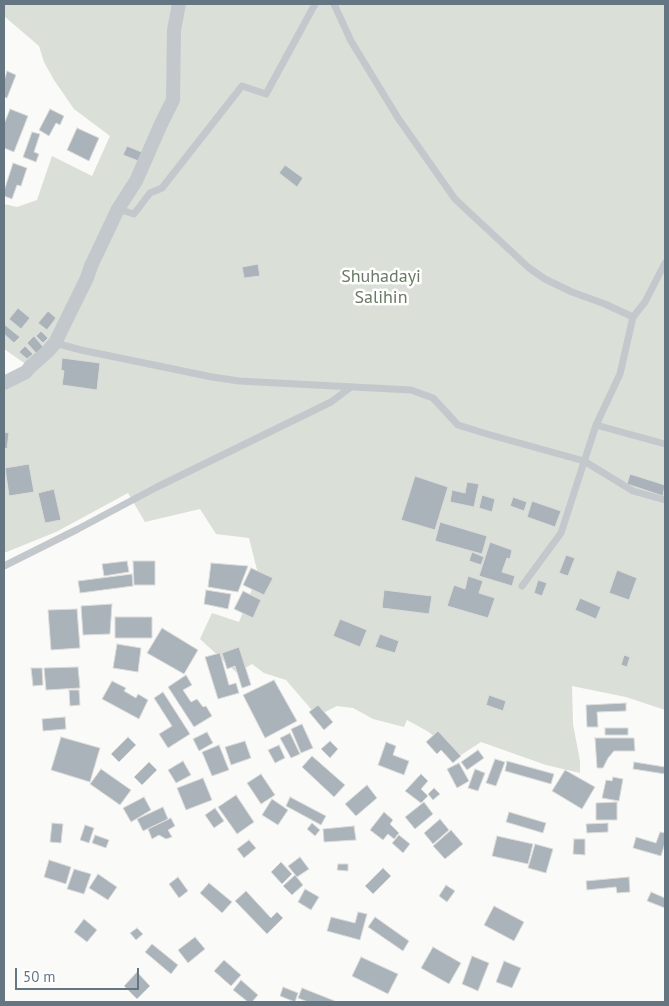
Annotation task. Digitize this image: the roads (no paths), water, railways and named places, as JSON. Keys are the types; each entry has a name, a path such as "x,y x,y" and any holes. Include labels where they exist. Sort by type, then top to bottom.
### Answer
{"street":[{"path":"4,383 26,372 55,343 118,209 136,181 160,124 173,100 174,30 179,4"}],"lane":[{"path":"118,209 134,214 150,193 162,188 242,86 266,94 316,4"},
{"path":"334,4 352,41 398,118 455,198 529,268 545,279 633,317"},
{"path":"522,586 561,533 596,425 620,374 633,317 645,302 665,263"},
{"path":"55,343 212,377 240,381 411,390 433,398 458,425 584,461 633,491 665,500"},
{"path":"4,566 157,487 331,402 352,387"},
{"path":"596,425 665,444"}],"park label":[{"name":"Shuhadayi Salihin","path":"381,287"}]}
